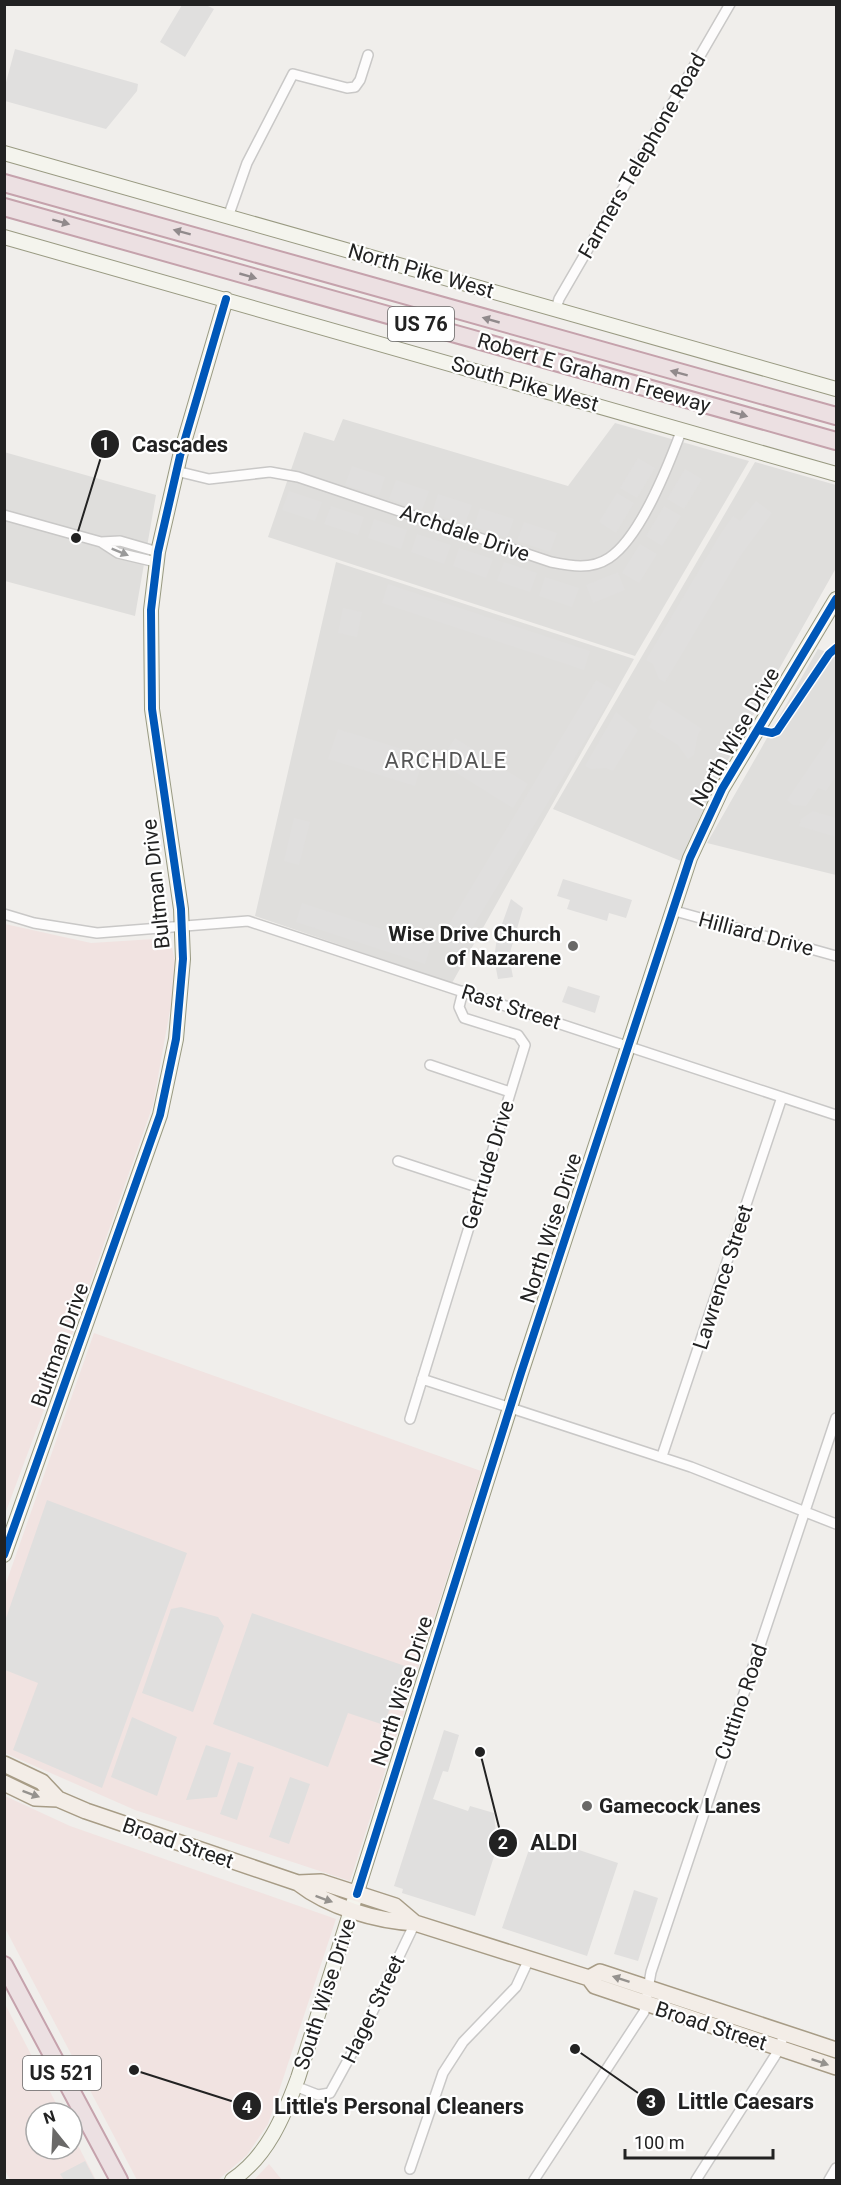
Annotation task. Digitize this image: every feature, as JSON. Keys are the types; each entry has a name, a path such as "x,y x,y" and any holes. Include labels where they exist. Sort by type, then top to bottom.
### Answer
{"highway":[{"name":"Robert E Graham Freeway","path":"4,183 837,417"},
{"name":"Robert E Graham Freeway","path":"4,207 837,441"},
{"name":"US 521","path":"4,1965 119,2181"}],"main road":[{"name":"Broad Street","path":"4,1764 42,1782 58,1799"},
{"name":"Broad Street","path":"4,1783 35,1798 58,1799 106,1818 298,1883 316,1897 389,1922 414,1923 589,1978 595,1986 645,2004 837,2067"},
{"name":"Broad Street","path":"298,1883 321,1882 395,1906 414,1923"},
{"name":"Broad Street","path":"589,1978 600,1972 837,2050"}],"street":[{"name":"Farmers Telephone Road","path":"556,309 565,288 730,4"},
{"path":"228,217 247,163 293,74 347,88 355,87 360,80 368,55"},
{"name":"North Pike West","path":"4,153 837,389"},
{"name":"South Pike West","path":"4,237 837,474"},
{"name":"Bultman Drive","path":"4,1555 160,1115 177,1033 183,959 181,925 177,877 152,709 149,637 157,557 176,471 226,299"},
{"name":"Archdale Drive","path":"176,471 209,479 270,472 298,477 551,562 581,567 609,558 626,540 666,472 682,429"},
{"path":"4,515 101,542 118,553 157,557"},
{"name":"North Wise Drive","path":"357,1894 511,1407 675,911 690,858 722,789 837,599"},
{"name":"Hilliard Drive","path":"675,911 837,956"},
{"name":"Rast Street","path":"4,914 34,923 97,933 248,921 837,1115"},
{"name":"Gertrude Drive","path":"410,1419 524,1050 523,1040 465,1018 459,1007 464,991"},
{"path":"430,1065 510,1092"},
{"name":"Lawrence Street","path":"662,1456 782,1096"},
{"path":"398,1161 480,1188"},
{"path":"422,1379 662,1456 837,1524"},
{"name":"Cuttino Road","path":"534,2181 642,2014 655,1962 837,1418"},
{"name":"South Wise Drive","path":"231,2181 265,2146 280,2121 295,2086 357,1894"},
{"name":"Hager Street","path":"295,2086 318,2095 330,2093 358,2042 414,1923"},
{"path":"410,2169 443,2073 463,2042 516,1987 529,1959"},
{"path":"696,2181 780,2048 784,2032"},
{"path":"829,2181 837,2168"}],"shaded area":[{"path":"182,5 206,5 214,9 185,57 160,42"},
{"path":"15,49 138,84 137,91 106,129 5,101 5,86"},
{"path":"343,419 568,486 615,423 749,461 635,656 268,537 304,432 334,441"},
{"path":"4,452 156,495 135,616 5,581"},
{"path":"638,458 655,468 637,498 620,488"},
{"path":"755,462 836,485 836,568 716,781 681,861 553,809"},
{"path":"352,466 385,477 379,496 345,485"},
{"path":"685,469 702,479 684,509 667,499"},
{"path":"396,480 429,491 422,510 389,499"},
{"path":"289,491 322,502 315,521 282,510"},
{"path":"617,493 634,503 616,533 599,522"},
{"path":"438,494 472,505 465,524 432,513"},
{"path":"756,501 772,513 741,555 665,682 659,679 653,664 646,660 721,533 733,516 740,521"},
{"path":"331,506 364,517 358,535 324,524"},
{"path":"664,506 681,516 662,546 646,536"},
{"path":"480,508 514,519 507,538 474,527"},
{"path":"374,519 407,530 401,549 368,538"},
{"path":"524,522 557,533 550,552 517,541"},
{"path":"417,534 451,545 444,564 411,552"},
{"path":"640,544 657,554 639,583 622,573"},
{"path":"459,548 493,559 486,578 453,566"},
{"path":"336,562 634,659 452,983 255,916"},
{"path":"504,562 537,573 530,592 497,581"},
{"path":"618,572 625,590 593,603 586,585"},
{"path":"545,577 579,588 572,607 539,596"},
{"path":"388,584 590,651 584,670 382,603"},
{"path":"343,608 362,612 357,637 338,633"},
{"path":"818,649 836,655 836,875 707,843"},
{"path":"596,680 615,691 457,953 439,941"},
{"path":"658,700 702,729 698,734 694,755 688,759 678,745 649,727 652,721 648,718"},
{"path":"616,712 638,730 613,771 606,768 591,769 585,766"},
{"path":"836,728 836,776 826,791 818,788 806,806 793,805 787,800"},
{"path":"338,729 424,756 415,786 328,759"},
{"path":"455,738 528,784 513,808 439,762"},
{"path":"813,811 836,818 836,837 799,826 801,819"},
{"path":"294,818 310,822 299,865 284,861"},
{"path":"563,879 632,900 626,918 609,913 607,921 567,909 570,900 557,896"},
{"path":"511,899 523,908 509,956 513,977 498,979 494,958 497,938"},
{"path":"302,903 431,945 425,964 296,922"},
{"path":"5,924 91,943 170,938 177,971 153,1105 70,1340 5,1514"},
{"path":"568,986 600,996 595,1013 562,1002"},
{"path":"94,1333 481,1471 350,1881 135,1810 5,1753 5,1586"},
{"path":"47,1500 187,1553 102,1788 13,1750 38,1683 5,1670 5,1621"},
{"path":"181,1607 218,1617 224,1626 193,1712 142,1693 171,1609"},
{"path":"252,1613 405,1666 384,1725 348,1713 328,1767 213,1724"},
{"path":"132,1717 177,1737 157,1796 111,1777"},
{"path":"444,1730 459,1735 448,1772 443,1771 433,1799 468,1811 470,1806 494,1813 497,1847 475,1916 402,1893 403,1889 394,1886"},
{"path":"206,1745 231,1753 217,1797 186,1800"},
{"path":"238,1762 254,1767 237,1820 220,1814"},
{"path":"290,1777 310,1784 289,1844 269,1837"},
{"path":"5,1796 70,1826 336,1919 268,2124 247,2155 218,2180 137,2180 5,1928"},
{"path":"534,1835 618,1863 587,1956 502,1928"},
{"path":"634,1890 658,1898 638,1961 614,1954"},
{"path":"4,2002 55,2101 24,2101 24,2161 84,2161 84,2157 96,2180 10,2180 5,2170"},
{"path":"85,2161 95,2180 64,2180 60,2174"},
{"path":"269,2164 282,2180 254,2180"}],"cycle path":[{"path":"4,1555 160,1115 176,1039 183,959 181,909 152,709 151,610 158,552 180,456 226,299"},
{"path":"357,1894 521,1373 690,858 722,789 836,599"},
{"path":"758,730 772,733 777,731 829,654 836,648"}],"place":[{"name":"Cascades","path":"76,538"},
{"name":"Wise Drive Church of Nazarene","path":"573,946"},
{"name":"ALDI","path":"480,1752"},
{"name":"Gamecock Lanes","path":"587,1806"},
{"name":"Little Caesars","path":"575,2049"},
{"name":"Little's Personal Cleaners","path":"134,2070"}],"district":[{"name":"ARCHDALE","path":"446,760"}]}
